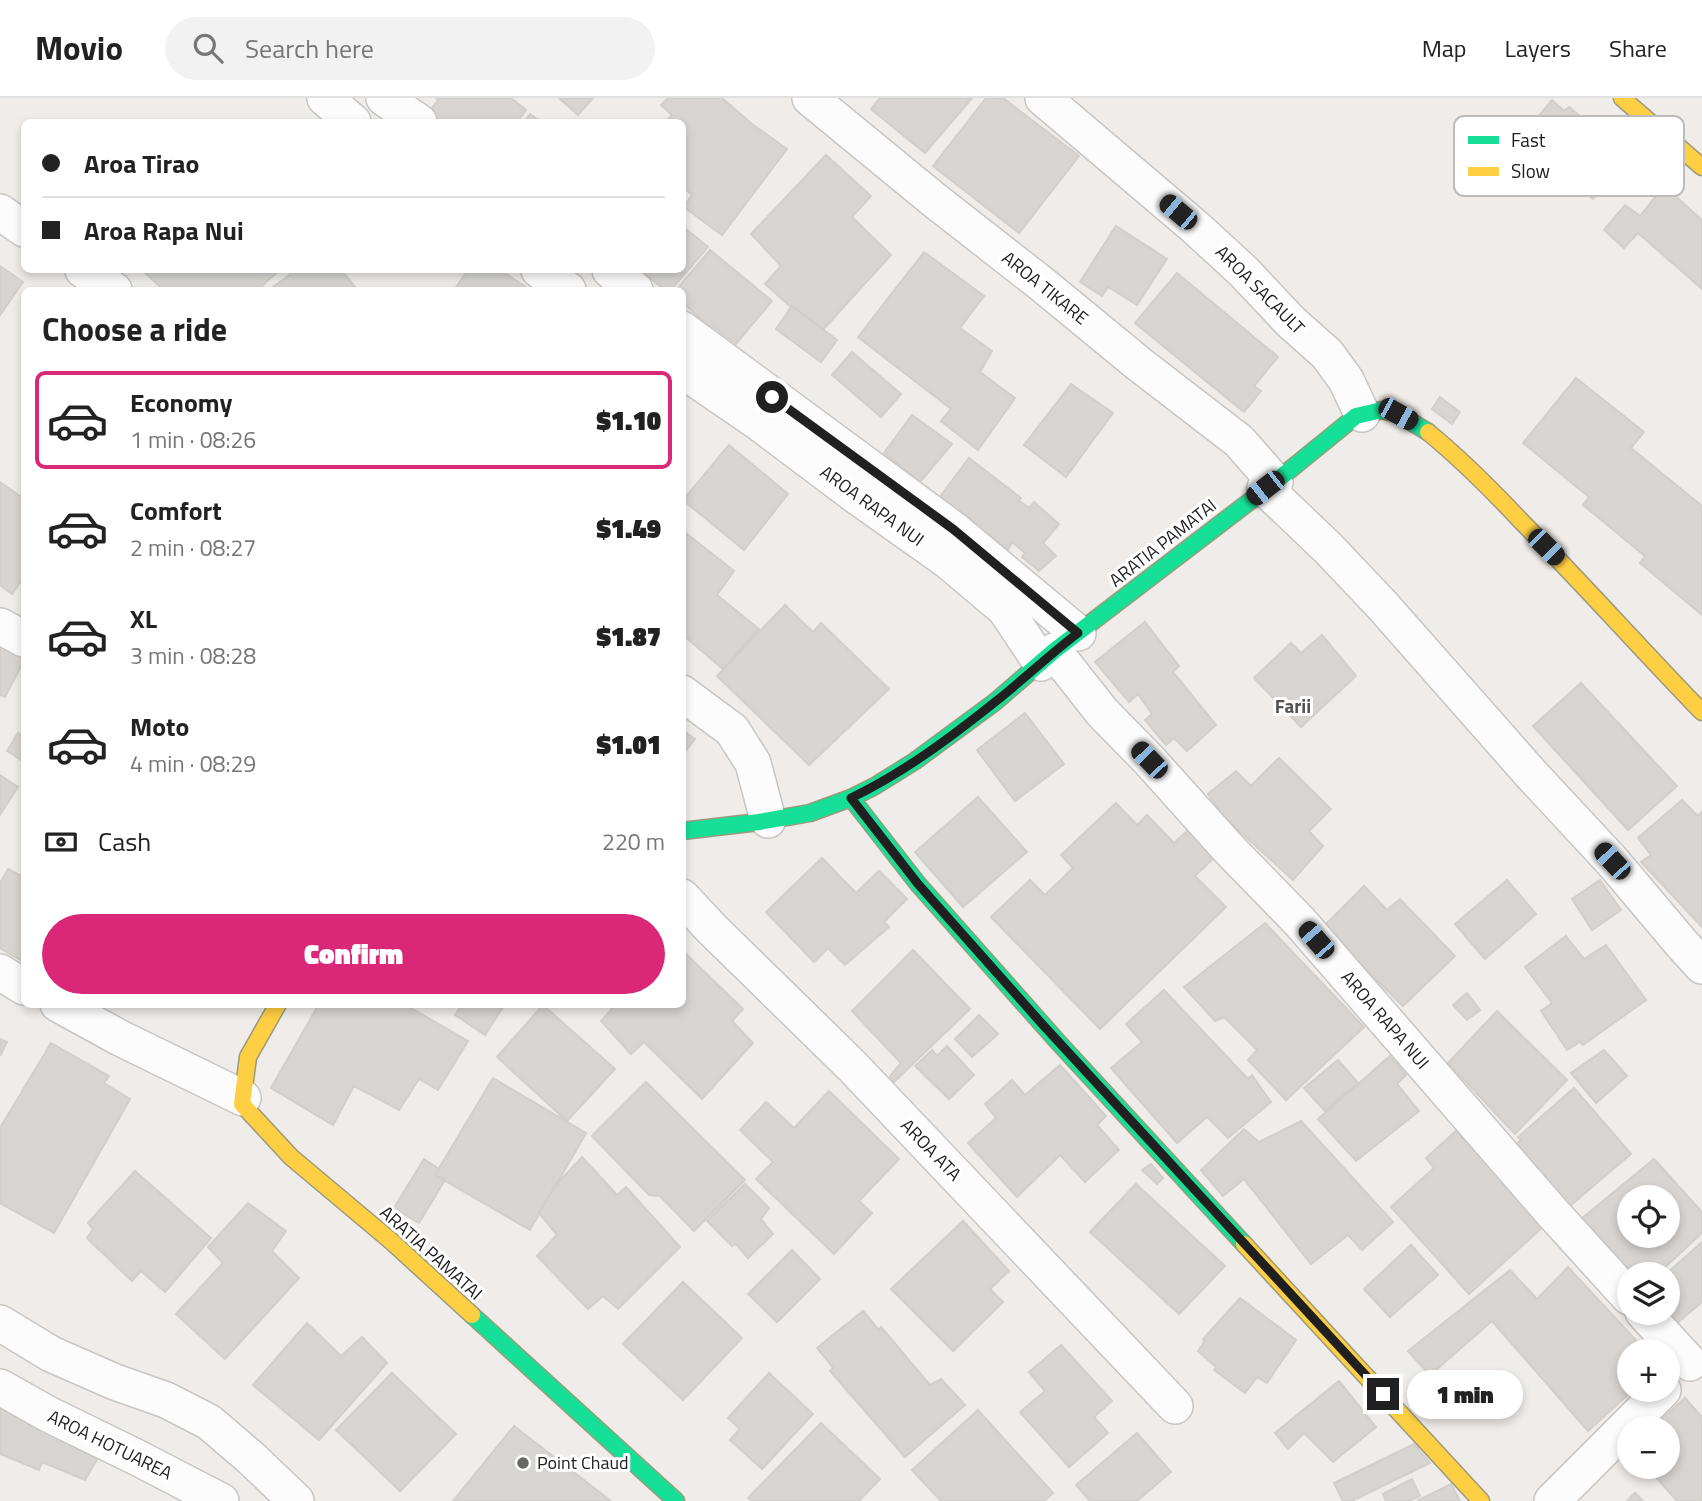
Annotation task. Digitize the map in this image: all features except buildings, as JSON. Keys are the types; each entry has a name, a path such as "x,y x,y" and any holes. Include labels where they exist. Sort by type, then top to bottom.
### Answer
{"street":[{"path":"324,98 349,119"},
{"path":"384,98 414,119"},
{"name":"AROA TIKARE","path":"810,98 1139,364 1239,441 1270,485"},
{"name":"AROA SACAULT","path":"1043,98 1195,227 1327,354 1346,380 1362,414"},
{"path":"1622,98 1643,116"},
{"path":"1684,151 1702,167"},
{"path":"0,212 21,227"},
{"path":"88,273 109,287"},
{"path":"543,273 564,287"},
{"path":"614,273 631,287"},
{"path":"686,332 953,529 1058,649"},
{"name":"AROA RAPA NUI","path":"686,373 948,561 1058,649 1102,712 1300,922 1617,1284"},
{"path":"1362,414 1382,410 1398,414 1425,429 1457,455 1702,712"},
{"name":"ARATIA PAMATAI","path":"686,830 810,813 875,786 915,761 995,702 1058,649 1362,414"},
{"path":"1270,485 1382,604 1531,774 1612,861 1702,966"},
{"path":"0,626 21,637"},
{"path":"686,696 732,730 753,763 768,820"},
{"path":"851,798 918,884 1041,1023 1481,1501"},
{"name":"AROA ATA","path":"686,901 852,1066 1175,1406"},
{"path":"0,972 21,985"},
{"path":"65,1008 243,1098 248,1057 276,1008"},
{"name":"ARATIA PAMATAI","path":"243,1098 242,1104 291,1157 391,1241 676,1501"},
{"path":"0,1323 51,1354 115,1382 166,1400 209,1422 296,1501"},
{"path":"1653,1325 1687,1367"},
{"name":"AROA HOTUAREA","path":"0,1387 221,1501"},
{"path":"1552,1501 1651,1402"}],"traffic: fast":[{"path":"686,831 810,813 875,786 915,761 995,702 1054,651 1275,482 1356,416 1382,410 1398,414 1428,432"},
{"path":"851,798 918,884 1058,1042 1244,1244"},
{"path":"472,1315 676,1501"}],"traffic: slow":[{"path":"1622,98 1643,116"},
{"path":"1684,151 1702,167"},
{"path":"1428,432 1499,498 1702,712"},
{"path":"276,1008 248,1057 242,1104 291,1157 391,1241 472,1315"},
{"path":"1244,1244 1481,1501"}],"place":[{"name":"Point Chaud","path":"523,1463"}],"district":[{"name":"Farii","path":"1293,706"}],"route":[{"path":"772,397 953,529 1078,633 995,702 915,761 851,798 918,884 1043,1025 1383,1394"}]}
